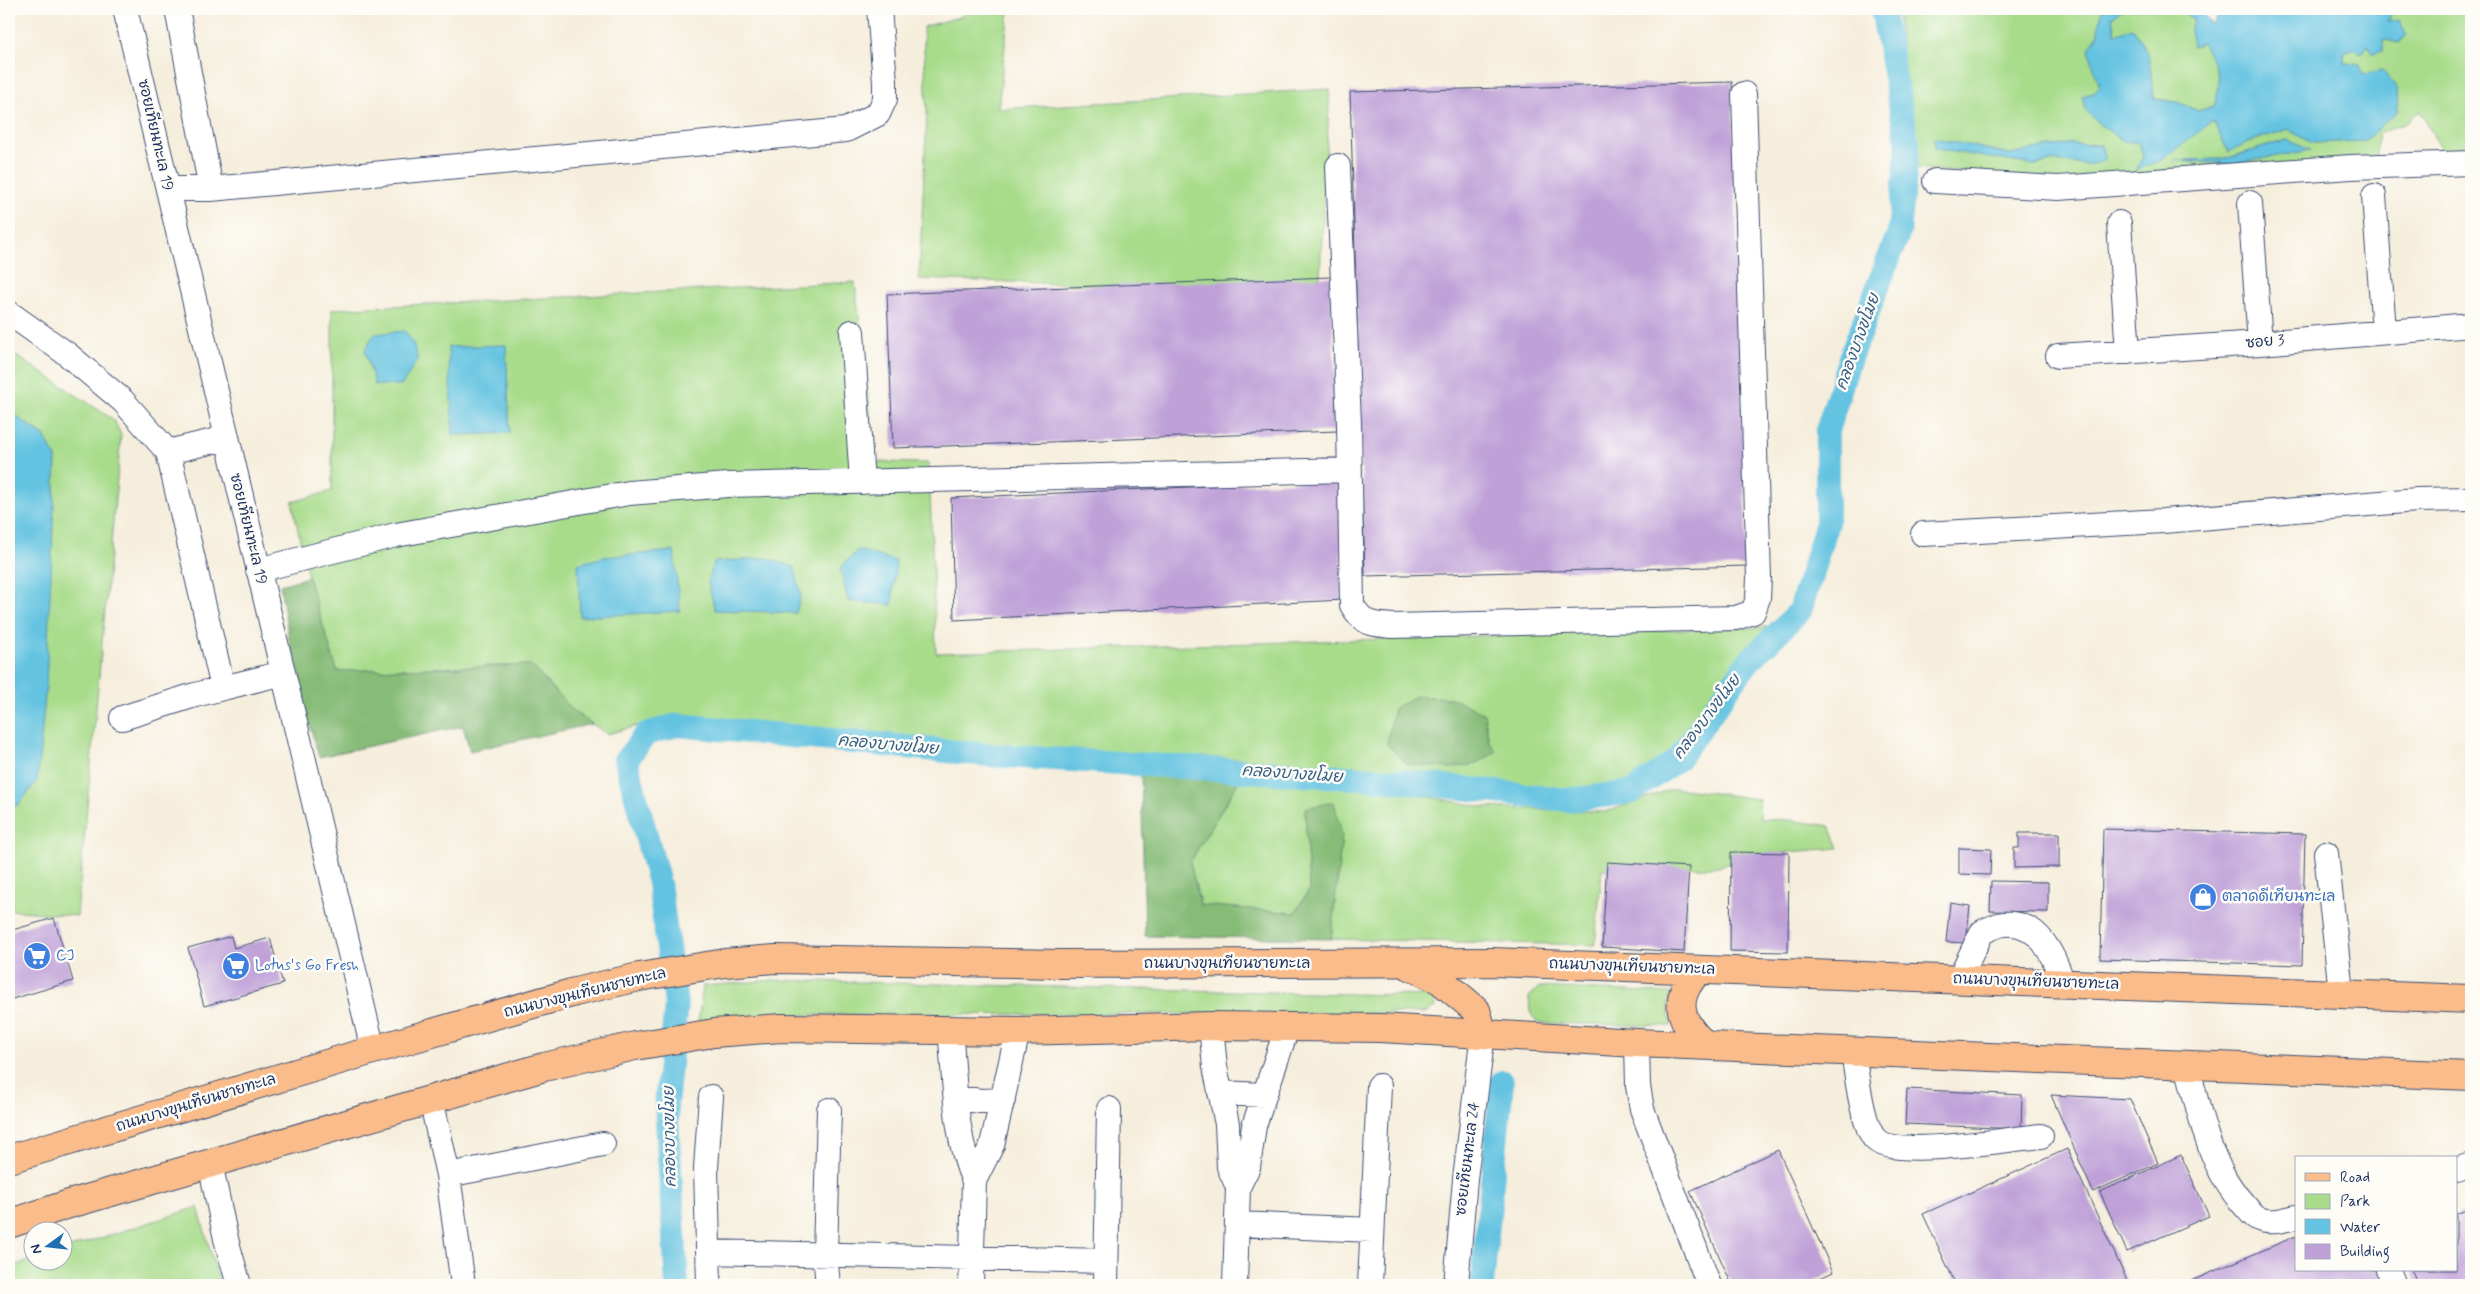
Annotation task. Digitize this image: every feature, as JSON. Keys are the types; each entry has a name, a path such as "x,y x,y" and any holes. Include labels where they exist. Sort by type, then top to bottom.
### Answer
{"main road":[{"name":"ถนนบางขุนเทียนชายทะเล","path":"9,1159 373,1050 548,1000 639,977 724,963 776,959 1061,964 1493,962 2471,998"},
{"path":"1402,962 1440,980 1476,1010 1483,1033"},
{"path":"1699,970 1688,981 1681,1004 1681,1013 1687,1026 1705,1045"},
{"path":"9,1224 66,1205 544,1067 635,1046 714,1033 781,1028 1018,1031 1211,1026 1380,1028 1637,1043 2471,1076"}],"street":[{"name":"ซอยเทียนทะเล 19","path":"125,9 373,1050"},
{"path":"177,9 211,189"},
{"path":"168,189 211,189 846,130 878,114 885,99 879,9"},
{"path":"1338,166 1350,470 1352,605 1358,615 1368,624 1392,626 1736,618 1754,612 1758,598 1759,578 1744,94"},
{"path":"1935,181 2058,188 2351,167 2471,163"},
{"path":"2374,196 2384,331"},
{"path":"2250,202 2260,343"},
{"path":"2119,222 2128,352"},
{"path":"9,313 67,354 123,400 168,452 223,688"},
{"name":"ซอย 3","path":"2058,356 2260,343 2471,325"},
{"path":"852,332 862,482"},
{"path":"168,452 226,438"},
{"path":"258,570 396,535 629,493 728,485 1350,470"},
{"path":"1923,534 2163,520 2417,500 2471,499"},
{"path":"122,718 223,688 283,673"},
{"path":"2326,853 2341,992"},
{"path":"1959,979 1982,932 2002,924 2017,924 2026,926 2044,941 2056,961 2063,983"},
{"path":"1211,1026 1220,1093 1227,1124 1229,1167 1238,1187 1235,1285"},
{"path":"1238,1187 1248,1167 1254,1126 1287,1028"},
{"path":"950,1030 960,1144 974,1181 971,1285"},
{"path":"974,1181 992,1146 1018,1031"},
{"name":"ซอยเทียนทะเล 24","path":"1456,1285 1465,1179 1483,1033"},
{"path":"1637,1043 1638,1086 1642,1110 1710,1285"},
{"path":"1853,1051 1859,1093 1865,1115 1875,1139 1889,1148 1912,1150 2041,1136"},
{"path":"2187,1065 2202,1122 2217,1166 2236,1197 2257,1219 2274,1222 2295,1217"},
{"path":"1370,1285 1378,1086"},
{"path":"1220,1093 1264,1095"},
{"path":"709,1285 706,1168 711,1097"},
{"path":"957,1098 981,1101 1003,1100"},
{"path":"431,1099 448,1175 463,1285"},
{"path":"1106,1285 1109,1109"},
{"path":"828,1285 825,1254 829,1110"},
{"path":"448,1175 603,1144"},
{"path":"210,1163 226,1239 239,1285"},
{"path":"2458,1169 2471,1166"},
{"path":"1238,1224 1372,1230"},
{"path":"708,1252 1106,1261"},
{"path":"2389,1272 2394,1285"}],"green space":[{"path":"964,9 1009,9 998,109 1330,89 1319,292 919,279 927,113 923,27 963,16"},
{"path":"1897,9 2102,9 2099,32 2090,49 2099,88 2094,93 2083,96 2091,114 2104,126 2139,143 2144,158 2137,170 2214,121 2228,152 2248,142 2289,129 2312,143 2363,76 2344,63 2344,53 2368,45 2383,51 2382,39 2399,43 2407,35 2387,22 2393,9 2417,9 2417,12 2437,9 2471,9 2471,153 2444,155 2420,111 2406,122 2378,134 2377,159 2066,182 1915,168","holes":["1934,139 2010,154 2069,144 2101,145 2105,160 2087,165 2056,161 2034,165","2287,140 2233,164 2183,160 2225,159"]},
{"path":"2123,9 2189,9 2184,12 2194,20 2190,30 2194,46 2202,43 2217,73 2218,88 2214,106 2198,111 2177,102 2154,99 2150,66 2115,34 2112,17"},
{"path":"855,282 876,462 929,463 936,653 1769,627 1741,658 1672,752 1631,785 1574,792 1429,775 1276,761 1029,748 699,720 655,721 607,734 573,711 531,665 337,671 308,577 292,502 332,491 332,309","holes":["1452,698 1484,714 1489,741"]},
{"path":"9,351 114,420 121,435 77,916 9,910"},
{"path":"308,577 337,671 531,665 573,711 592,724 470,751 463,726 319,757 295,675 280,585"},
{"path":"1416,696 1452,698 1484,714 1489,741 1496,752 1476,764 1451,768 1407,764 1387,744 1394,708"},
{"path":"1141,773 1239,781 1190,862 1200,905 1295,913 1309,890 1305,808 1334,802 1342,834 1331,939 1145,936"},
{"path":"1239,781 1394,790 1483,807 1606,812 1675,788 1759,799 1760,819 1789,820 1830,826 1839,848 1789,852 1712,867 1602,869 1595,945 1331,939 1342,834 1305,808 1309,890 1295,913 1200,905 1190,862"},
{"path":"774,980 1433,996 1435,1007 1426,1013 802,1015 698,1022 703,986"},
{"path":"1539,987 1671,993 1668,1004 1671,1026 1537,1023 1530,1012 1529,997"},
{"path":"198,1207 220,1285 9,1285 9,1267 22,1263 22,1272 72,1272 72,1247"}],"water":[{"path":"2102,9 2123,9 2112,17 2115,34 2132,28 2139,36 2149,61 2154,99 2177,102 2198,111 2214,106 2218,88 2217,73 2202,43 2193,46 2190,30 2194,20 2183,12 2189,9 2197,9 2212,25 2222,9 2393,9 2388,22 2399,20 2407,35 2398,43 2383,39 2383,51 2372,54 2368,45 2362,53 2355,49 2344,53 2344,63 2360,64 2363,75 2382,70 2397,88 2398,111 2364,141 2312,143 2288,129 2248,142 2228,152 2213,121 2161,160 2136,170 2143,158 2139,143 2123,141 2098,123 2085,109 2082,96 2094,93 2099,88 2089,49 2099,32"},
{"path":"1934,138 2010,154 2069,144 2101,145 2105,161 2087,165 2056,161 2034,165 1935,149"},
{"path":"2287,140 2310,150 2233,164 2175,160 2225,159"},
{"path":"405,331 413,343 418,359 402,385 375,385 365,350 374,334"},
{"path":"506,345 510,433 453,435 448,347"},
{"path":"9,411 44,436 56,458 46,686 37,781 18,805 9,807"},
{"path":"858,550 896,561 892,605 848,601 840,568"},
{"path":"674,551 680,611 580,617 578,564 604,557"},
{"path":"766,558 794,567 801,594 796,613 715,610 708,583 714,562"}],"building":[{"path":"1732,82 1747,566 1365,576 1350,92"},
{"path":"1331,277 1337,431 893,448 887,294"},
{"path":"1340,480 1342,600 954,620 951,498"},
{"name":"ตลาดดีเทียนทะเล","path":"2103,829 2305,834 2302,965 2100,959"},
{"path":"2019,833 2059,833 2059,867 2014,868 2014,848 2019,848"},
{"path":"1959,848 1991,849 1990,875 1959,874"},
{"path":"1731,852 1789,853 1788,952 1730,951"},
{"path":"1607,862 1689,867 1684,952 1602,947"},
{"path":"1991,881 2048,882 2048,912 1990,911"},
{"path":"1950,903 1970,906 1966,943 1946,942"},
{"name":"CJ","path":"54,918 73,981 9,1000 9,931"},
{"name":"Lotus's Go Fresh","path":"231,936 234,948 270,938 283,984 204,1006 188,948"},
{"path":"1907,1089 2022,1095 2021,1129 1905,1124"},
{"path":"2051,1095 2130,1099 2158,1163 2093,1192"},
{"path":"2067,1149 2129,1285 1956,1285 1923,1214"},
{"path":"1778,1150 1833,1272 1805,1285 1732,1285 1690,1191"},
{"path":"2181,1155 2209,1216 2127,1252 2100,1192"},
{"path":"2471,1208 2471,1285 2418,1285 2412,1272 2458,1272 2458,1213"},
{"path":"2295,1236 2295,1272 2386,1272 2392,1285 2182,1285"}],"waterway":[{"name":"คลองบางขโมย","path":"677,1285 666,1105 676,1004 659,883 626,760 646,734 677,725 989,755 1391,780 1567,800 1632,792 1678,759 1748,662 1800,611 1827,523 1827,431 1850,358 1899,232 1908,145 1882,9"},
{"path":"1482,1285 1502,1082"}],"place":[{"name":"ตลาดดีเทียนทะเล","path":"2203,897"},
{"name":"CJ","path":"37,956"},
{"name":"Lotus's Go Fresh","path":"236,966"}]}
